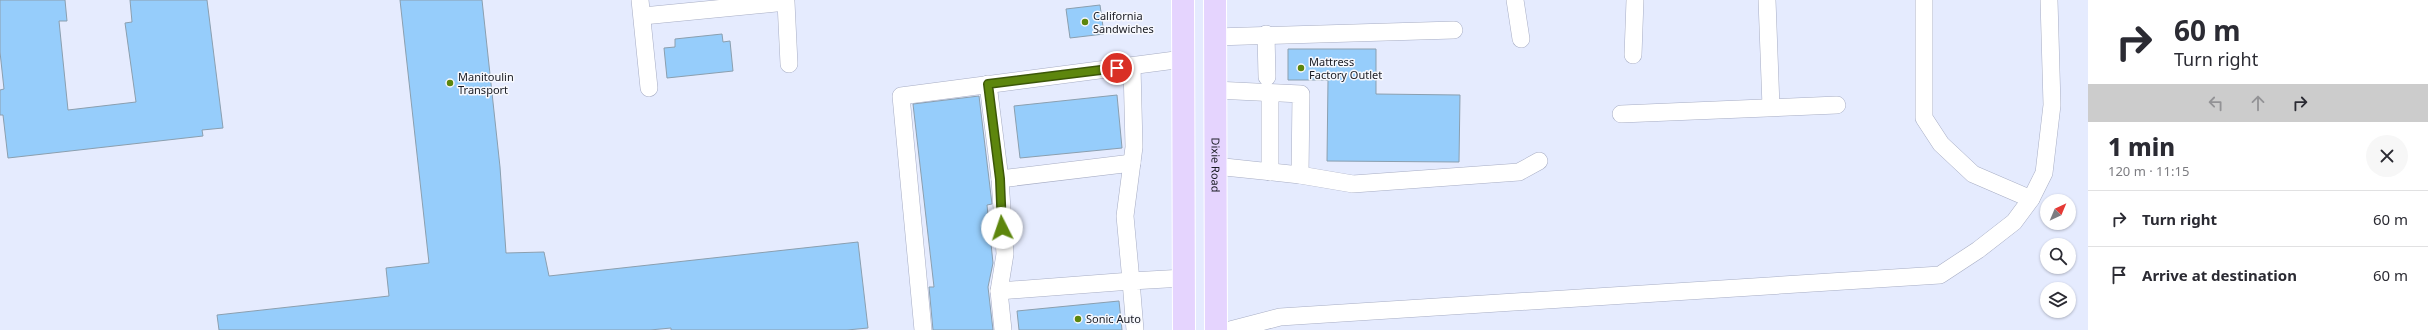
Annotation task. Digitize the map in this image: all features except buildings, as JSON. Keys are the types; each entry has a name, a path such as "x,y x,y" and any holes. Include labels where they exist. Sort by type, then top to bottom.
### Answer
{"main road":[{"path":"1183,0 1184,330"},
{"name":"Dixie Road","path":"1214,0 1216,330"}],"lane":[{"path":"1515,0 1521,39"},
{"path":"1633,55 1635,0"},
{"path":"1767,0 1771,107"},
{"path":"1924,0 1924,118 1941,144 1973,174 2031,199"},
{"path":"1230,330 1280,317 1940,275 1978,250 2014,222 2031,199 2044,173 2052,105 2049,0"},
{"path":"649,88 642,8 786,1 789,64"},
{"path":"1215,37 1266,34 1454,30"},
{"path":"1266,34 1270,172"},
{"path":"924,330 901,96 1183,59"},
{"path":"1132,66 1134,147 1125,216 1135,330"},
{"path":"988,84 1000,179 1005,254 999,291 1003,330"},
{"path":"1215,90 1268,85 1301,94 1300,175"},
{"path":"1621,114 1837,105"},
{"path":"1215,166 1300,175 1353,184 1519,172 1539,161"},
{"path":"1000,179 1132,163"},
{"path":"999,291 1184,278"}],"place":[{"name":"California Sandwiches","path":"1085,22"},
{"name":"Mattress Factory Outlet","path":"1301,68"},
{"name":"Manitoulin Transport","path":"450,83"},
{"name":"Sonic Auto","path":"1078,319"}],"route":[{"path":"1002,228 1000,179 988,84 1117,68"}]}
